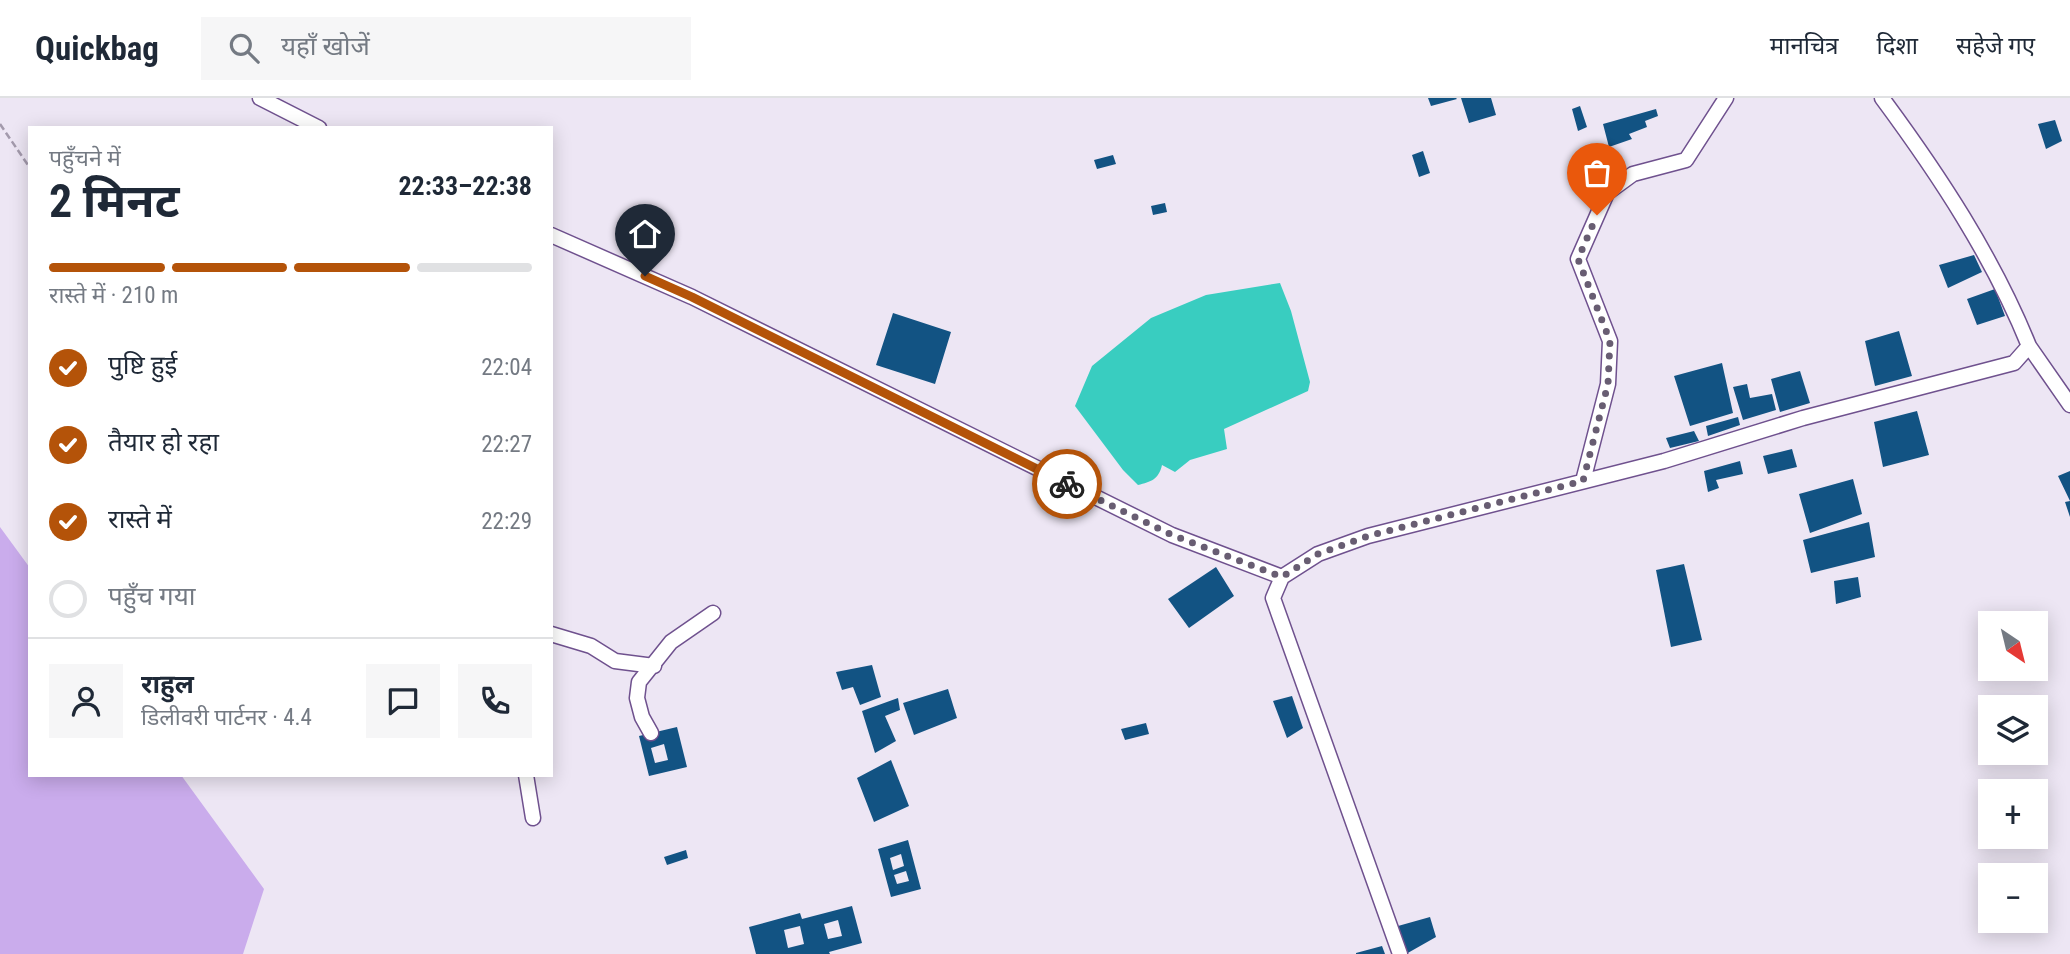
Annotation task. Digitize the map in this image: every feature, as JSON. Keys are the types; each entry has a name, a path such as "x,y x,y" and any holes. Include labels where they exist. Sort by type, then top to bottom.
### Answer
{"street":[{"path":"260,98 315,126"},
{"path":"1583,481 1608,384 1610,341 1578,259 1607,193 1633,174 1686,160 1726,98"},
{"path":"1882,98 1967,224 2012,304 2029,346 2070,405"},
{"path":"553,236 692,297 1172,535 1282,577"},
{"path":"1400,954 1273,598 1282,577 1318,554 1368,536 1664,461 1802,418 2014,363 2029,346"},
{"path":"651,733 642,717 638,698 639,682 671,642 713,613"},
{"path":"553,636 591,646 615,661 654,666"},
{"path":"526,777 533,818"}],"path":[{"path":"0,124 28,165"}],"shaded area":[{"path":"1280,283 1291,311 1310,382 1308,391 1224,429 1227,449 1190,460 1175,472 1162,465 1154,479 1138,485 1123,470 1075,406 1092,366 1151,318 1206,295"},
{"path":"0,527 28,565 28,777 182,777 264,889 243,954 0,954"}],"building":[{"path":"1428,98 1456,98 1457,99 1431,106"},
{"path":"1461,98 1491,98 1496,115 1469,123"},
{"path":"1580,106 1587,127 1578,131 1572,109"},
{"path":"1656,109 1658,116 1645,121 1647,127 1629,134 1632,139 1609,147 1603,124"},
{"path":"2055,120 2062,141 2046,149 2038,124"},
{"path":"1423,151 1430,173 1419,177 1412,155"},
{"path":"1113,155 1116,164 1097,169 1094,160"},
{"path":"1165,203 1167,212 1153,215 1151,206"},
{"path":"1974,255 1982,272 1948,288 1939,265"},
{"path":"1995,289 2005,316 1977,325 1967,299"},
{"path":"893,313 951,332 935,384 876,365"},
{"path":"1899,331 1912,376 1875,386 1865,341"},
{"path":"1722,363 1733,413 1690,426 1674,376"},
{"path":"1800,371 1810,403 1780,412 1771,379"},
{"path":"1747,384 1750,398 1772,394 1776,410 1743,420 1733,387"},
{"path":"1917,411 1929,455 1883,467 1874,422"},
{"path":"1738,417 1740,425 1708,436 1706,426"},
{"path":"1694,431 1699,441 1670,448 1666,438"},
{"path":"1792,449 1797,467 1768,474 1763,456"},
{"path":"1740,461 1743,474 1716,480 1719,488 1708,492 1704,471"},
{"path":"2070,471 2070,501 2058,476"},
{"path":"1853,479 1862,514 1810,533 1799,494"},
{"path":"2070,501 2070,517 2065,502"},
{"path":"1869,522 1875,557 1811,573 1803,540"},
{"path":"1684,564 1702,640 1671,647 1656,570"},
{"path":"1216,567 1234,596 1189,628 1168,599"},
{"path":"1858,577 1861,597 1836,604 1834,581"},
{"path":"872,665 881,697 860,705 853,687 842,690 836,672"},
{"path":"948,689 957,718 914,735 903,703"},
{"path":"1292,696 1303,728 1287,738 1273,701"},
{"path":"898,698 900,710 885,716 896,741 875,753 862,711"},
{"path":"1146,723 1149,734 1125,740 1121,729"},
{"path":"677,727 687,767 649,776 639,736","holes":["664,744 668,760 655,763 651,748"]},
{"path":"891,760 909,806 874,822 857,778"},
{"path":"908,840 921,889 891,897 878,849","holes":["901,854 904,866 893,870 890,858","906,871 909,881 897,884 894,875"]},
{"path":"686,850 688,858 667,865 664,857"},
{"path":"852,906 862,943 829,952 830,954 756,954 749,927 800,913 802,919","holes":["838,920 842,936 828,939 824,924","800,926 804,944 788,948 784,930"]},
{"path":"1430,917 1436,937 1406,954 1398,926"},
{"path":"1382,946 1385,954 1356,954 1356,953"}],"way so far":[{"path":"1067,484 1172,535 1282,577 1318,554 1368,536 1583,481 1608,384 1610,341 1578,259 1597,215"}],"route":[{"path":"645,276 1067,484"}]}
